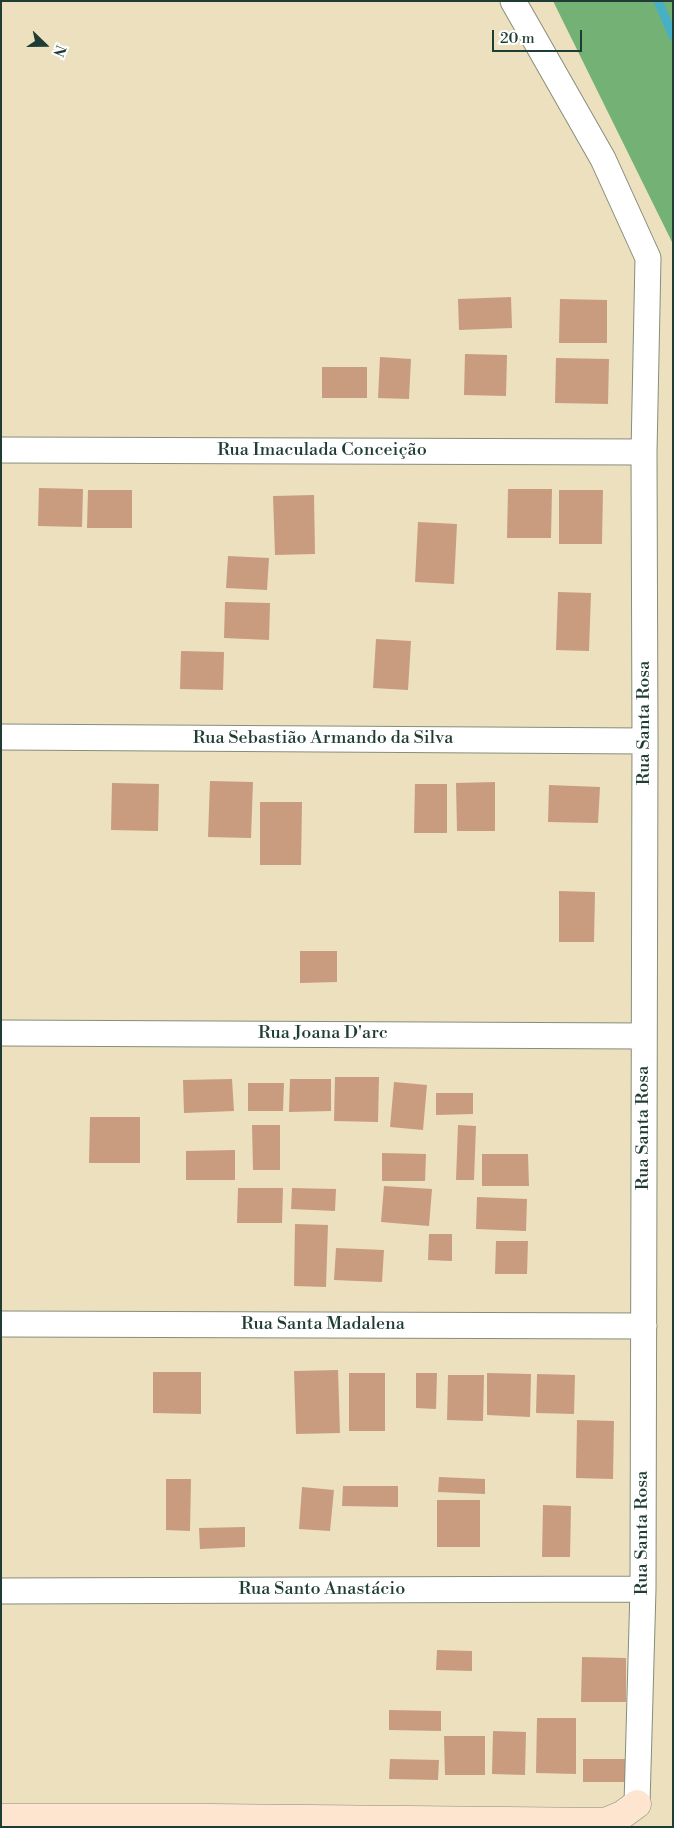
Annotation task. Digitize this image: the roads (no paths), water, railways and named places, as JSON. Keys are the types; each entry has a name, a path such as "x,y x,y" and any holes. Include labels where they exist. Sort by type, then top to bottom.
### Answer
{"street":[{"name":"Rua Santa Rosa","path":"513,1 604,159 648,258 644,452 644,1589 637,1804"},
{"name":"Rua Imaculada Conceição","path":"1,450 644,452"},
{"name":"Rua Sebastião Armando da Silva","path":"1,737 645,741"},
{"name":"Rua Joana D'arc","path":"1,1033 644,1036"},
{"name":"Rua Santa Madalena","path":"1,1324 644,1326"},
{"name":"Rua Santo Anastácio","path":"1,1591 644,1589"},
{"path":"1,1818 212,1822 605,1822 622,1815 637,1804"}],"waterway":[{"path":"658,1 673,36"}]}
